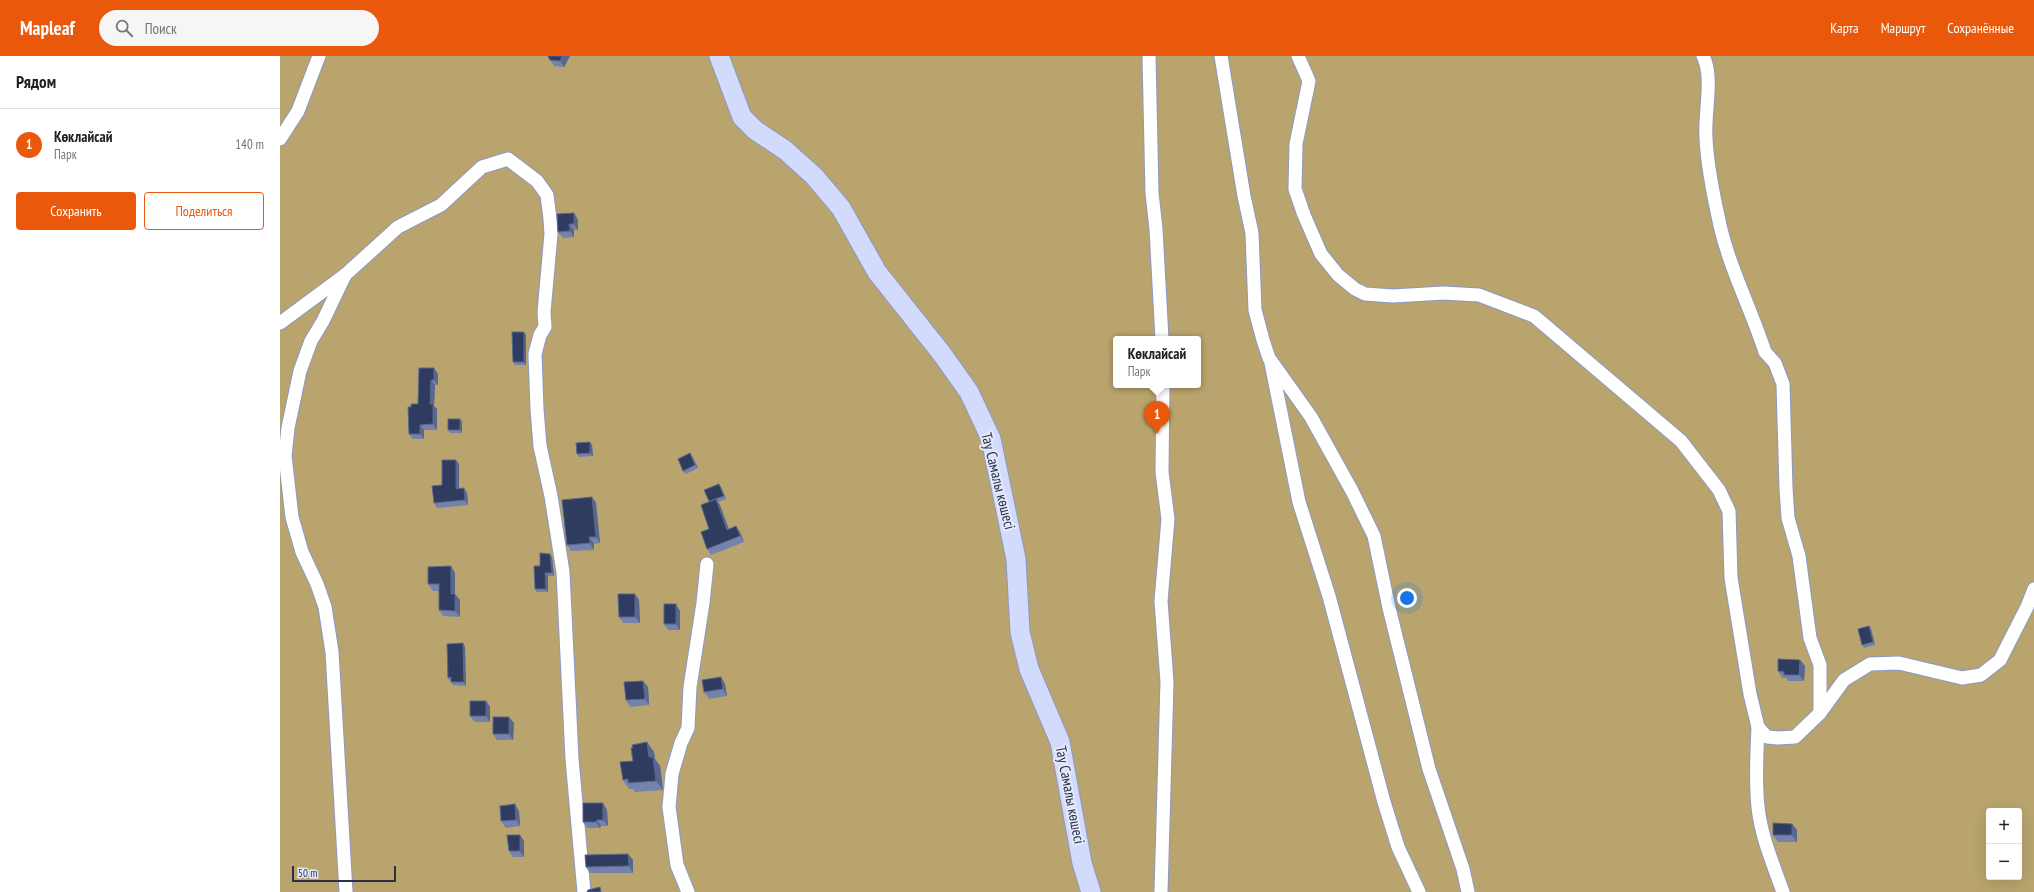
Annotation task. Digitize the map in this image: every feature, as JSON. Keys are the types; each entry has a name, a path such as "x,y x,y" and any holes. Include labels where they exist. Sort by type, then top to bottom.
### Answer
{"street":[{"path":"280,139 298,111 320,56"},
{"name":"Тау Самалы көшесі","path":"719,56 742,117 755,130 786,150 814,176 841,208 877,272 942,354 969,392 991,439 1016,559 1020,632 1029,669 1060,742 1082,863 1091,892"},
{"path":"1149,56 1152,193 1156,229 1162,336"},
{"path":"1221,56 1244,196 1252,234 1255,310 1269,358 1298,502 1329,596 1386,809 1398,847 1419,892"},
{"path":"1298,56 1309,80 1296,144 1294,170 1296,189 1304,215 1321,254 1338,275 1355,289 1365,294 1393,296 1444,293 1479,295 1534,316 1681,441 1719,490 1729,511 1731,578 1750,694 1758,727 1756,768 1758,807 1767,848 1783,892"},
{"path":"1703,56 1708,76 1705,115 1706,139 1718,216 1724,243 1765,352 1775,363 1783,384 1788,518 1799,556 1810,638 1820,665 1820,713"},
{"path":"280,322 345,275 398,227 441,205 482,166 508,159 537,181 546,196 551,234 544,312 545,327 540,335 535,354 536,409 540,446 551,496 563,572 572,759 584,892"},
{"path":"345,275 323,321 311,341 300,371 288,428 285,456 292,517 302,552 317,584 325,607 332,652 346,892"},
{"path":"1269,358 1311,417 1352,491 1374,536 1389,608 1429,769 1463,869 1468,892"},
{"path":"1161,892 1168,682 1161,602 1168,519 1162,472 1163,388"},
{"path":"688,892 677,865 669,807 672,774 681,743 688,728 690,687 703,603 707,564"},
{"path":"1758,727 1767,736 1778,738 1795,736 1820,713 1844,680 1870,664 1899,663 1962,678 1981,675 2000,660 2027,607 2034,589"}],"shaded area":[{"path":"280,56 2034,56 2034,892 280,892"}],"building":[{"path":"548,56 562,56 560,61 550,60"},
{"path":"574,213 574,224 569,224 570,231 558,232 557,214"},
{"path":"512,332 524,332 524,362 513,362"},
{"path":"419,368 434,368 434,380 431,380 430,404 433,404 433,424 420,425 420,434 409,434 408,407 411,407 411,404 418,404"},
{"path":"448,419 460,419 460,430 448,430"},
{"path":"590,442 590,453 577,454 576,443"},
{"path":"690,453 695,465 683,471 678,459"},
{"path":"442,460 456,460 456,489 464,488 465,500 434,503 432,486 442,485"},
{"path":"719,484 724,496 709,501 704,490"},
{"path":"592,497 596,537 589,537 590,543 567,545 562,500"},
{"path":"716,499 727,530 736,526 740,536 707,549 701,532 709,529 701,505"},
{"path":"540,553 550,554 552,573 545,573 546,589 535,589 534,566 540,566"},
{"path":"451,566 451,594 455,594 455,611 439,610 439,584 428,584 428,567"},
{"path":"618,594 635,594 635,617 619,617"},
{"path":"664,604 676,604 676,624 664,624"},
{"path":"1869,626 1873,642 1862,645 1858,629"},
{"path":"463,643 464,682 451,682 451,677 448,678 447,644"},
{"path":"1778,659 1800,660 1799,675 1784,675 1784,672 1778,671"},
{"path":"721,677 723,689 704,692 702,680"},
{"path":"643,681 645,699 626,700 624,682"},
{"path":"470,701 486,701 486,716 470,716"},
{"path":"493,717 509,717 509,734 493,734"},
{"path":"647,742 649,757 653,757 656,781 628,783 628,779 623,780 620,762 633,761 632,745"},
{"path":"583,803 603,803 603,820 597,820 596,822 583,822"},
{"path":"515,804 516,820 501,821 500,806"},
{"path":"1773,823 1792,824 1792,835 1773,835"},
{"path":"507,835 520,835 520,851 509,851"},
{"path":"628,854 629,866 586,867 585,855"},
{"path":"600,887 601,892 587,892 588,890"}],"place":[{"name":"Көклайсай","path":"1157,434"}]}
